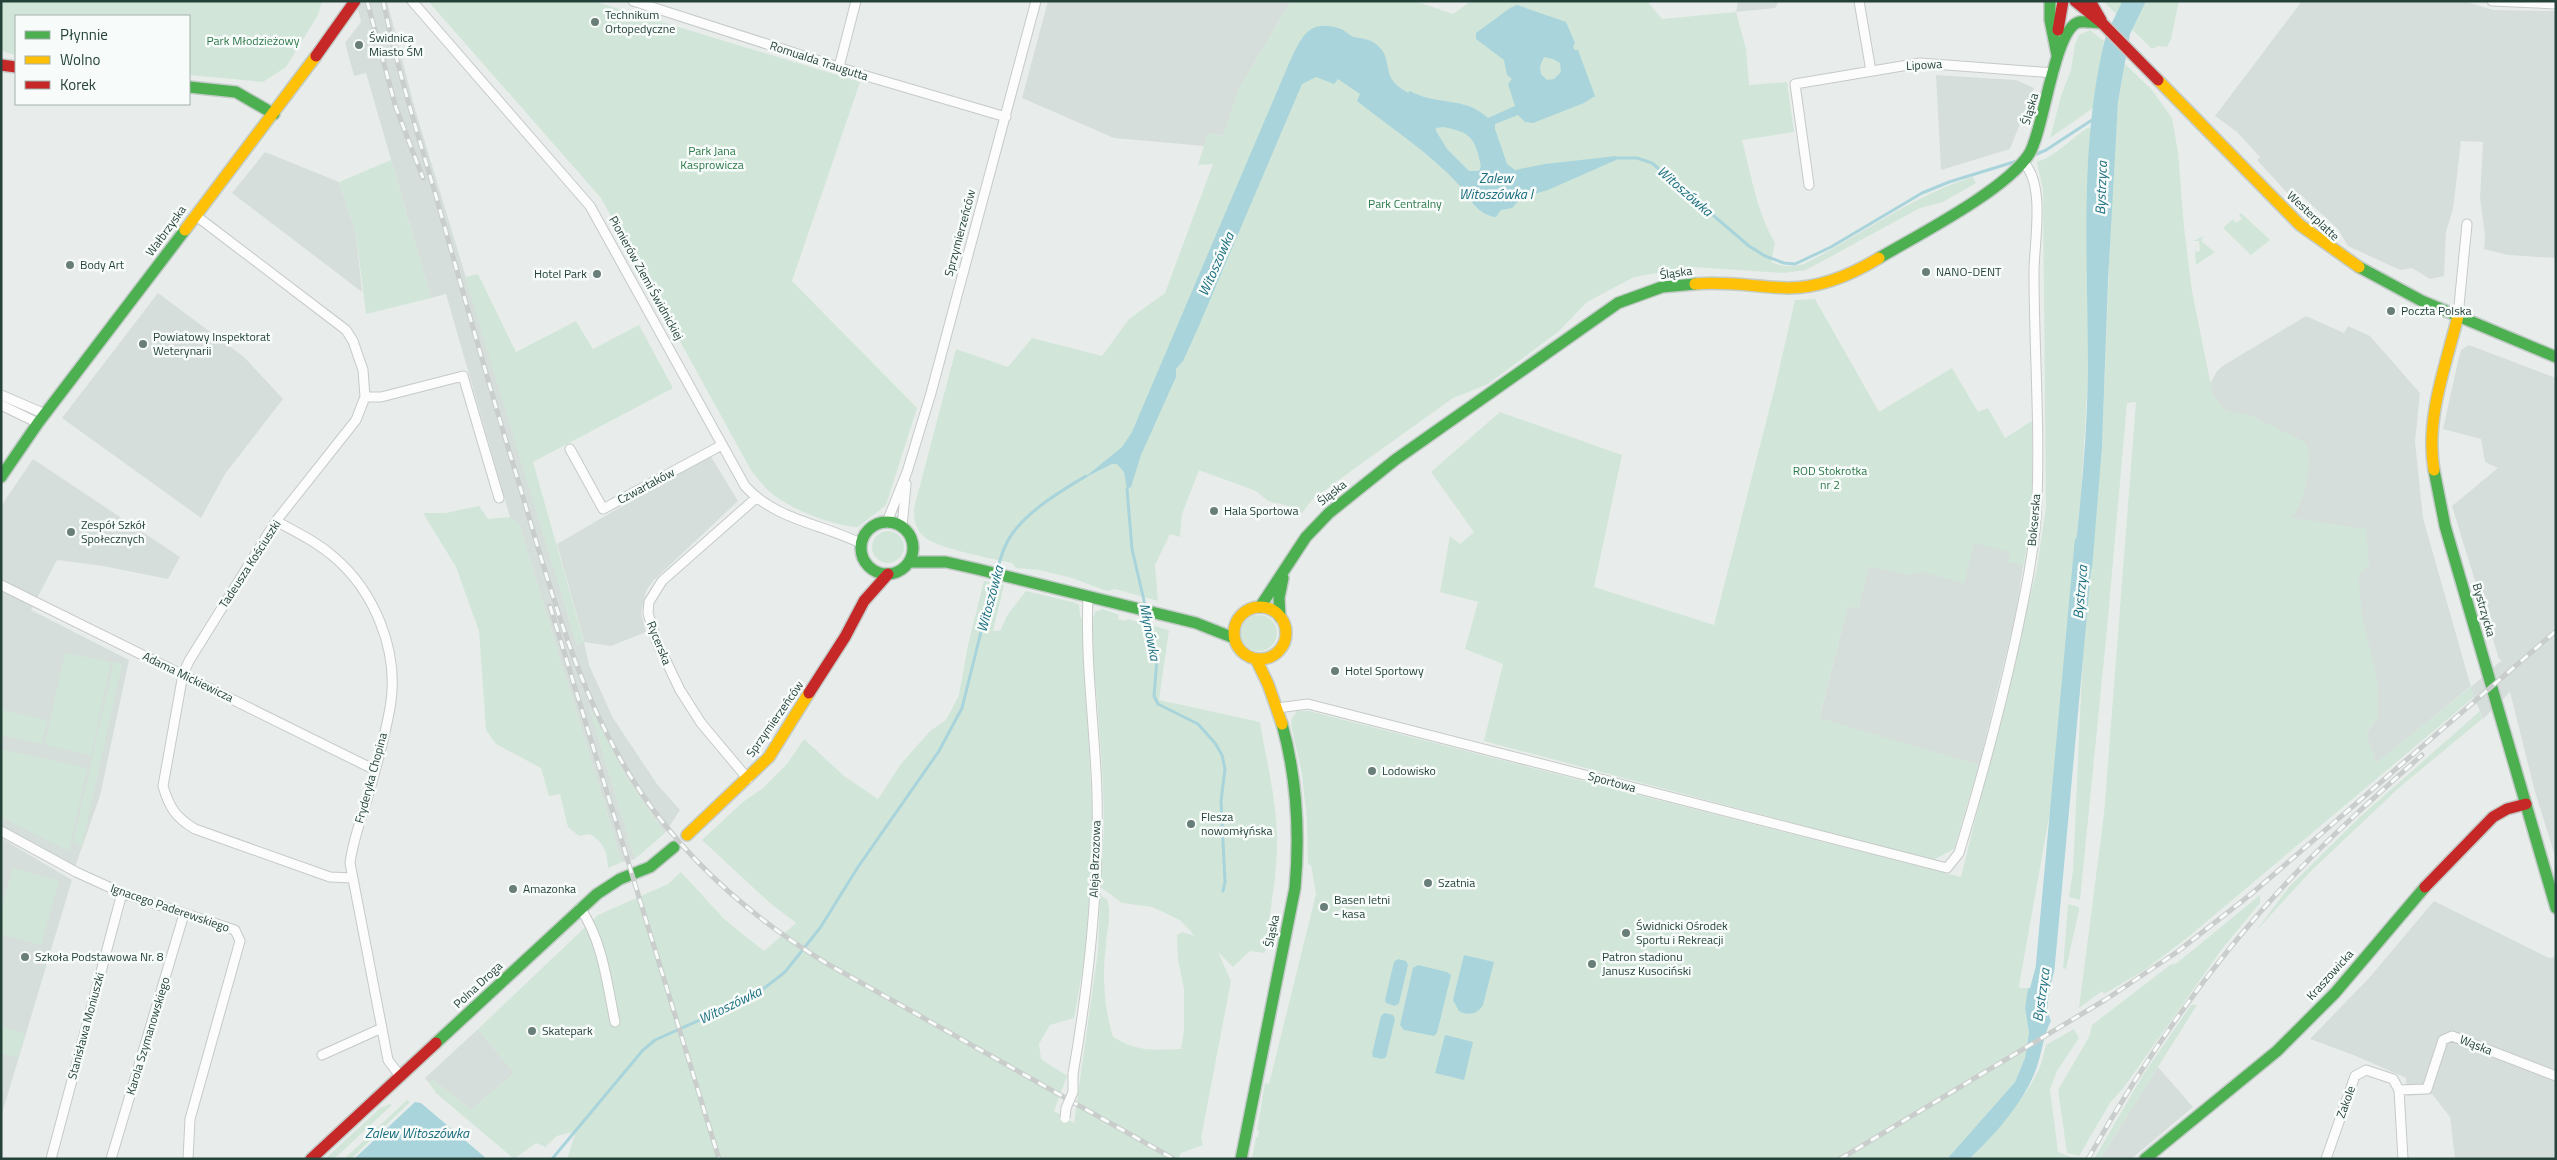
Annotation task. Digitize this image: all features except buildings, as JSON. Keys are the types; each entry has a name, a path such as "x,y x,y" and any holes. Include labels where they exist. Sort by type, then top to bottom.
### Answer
{"street":[{"name":"Wałbrzyska","path":"1,478 42,419 195,215 274,114 346,6 355,1"},
{"name":"Pionierów Ziemi Świdnickiej","path":"412,1 590,206 745,486 756,498 779,512 862,544"},
{"name":"Romualda Traugutta","path":"633,1 839,67 1006,116"},
{"path":"839,67 856,1"},
{"name":"Sprzymierzeńców","path":"887,522 908,472 1036,1"},
{"path":"1859,1 1871,71"},
{"name":"Śląska","path":"2050,1 2050,20 2057,52"},
{"name":"Śląska","path":"1260,607 1295,552 1318,523 1395,460 1618,303 1645,292 1679,285 1703,283 1790,288 1823,284 1859,270 1986,193 2023,162 2033,145 2054,73 2060,12 2063,1"},
{"name":"Westerplatte","path":"2075,1 2102,23 2300,225 2330,251 2425,301 2556,358"},
{"name":"Westerplatte","path":"2090,1 2102,23"},
{"path":"2492,1 2556,4"},
{"path":"2057,52 2067,32 2074,24 2087,21 2102,23"},
{"name":"Lipowa","path":"1809,185 1795,84 1920,63 2054,73"},
{"path":"1,65 15,67"},
{"path":"190,87 236,92 274,114"},
{"name":"Bokserska","path":"1947,868 1960,853 2004,687 2026,587 2036,520 2038,482 2034,271 2036,192 2032,176 2023,162"},
{"name":"Tadeusza Kościuszki","path":"195,215 346,330 353,341 363,370 365,397 356,420 276,521 197,646 183,674 163,786 168,804 177,818 195,829 330,878 352,878"},
{"path":"2458,316 2467,224"},
{"name":"Bystrzycka","path":"2458,316 2433,419 2432,457 2446,526 2556,908"},
{"path":"365,397 381,397 463,376 499,498"},
{"path":"1,395 42,419"},
{"path":"1,405 42,419"},
{"name":"Czwartaków","path":"570,449 603,509 722,445"},
{"name":"Sprzymierzeńców","path":"902,527 908,472"},
{"name":"Rycerska","path":"748,779 701,723 680,690 656,640 648,613 648,602 662,580 756,498"},
{"name":"Fryderyka Chopina","path":"276,521 311,540 344,566 371,603 380,621 388,651 392,687 391,702 375,770 352,847 350,863 388,1060 400,1076"},
{"path":"909,562 913,546 911,538 902,527 887,522 870,528 862,544 862,552 869,566 881,573 896,572 909,562 946,562"},
{"path":"913,546 946,562 1196,623 1234,638"},
{"name":"Sprzymierzeńców","path":"864,601 869,566"},
{"name":"Śląska","path":"1280,617 1279,598 1284,572"},
{"name":"Sprzymierzeńców","path":"687,835 769,758 845,637 864,601 888,574"},
{"name":"Adama Mickiewicza","path":"1,585 375,770"},
{"name":"Aleja Brzozowa","path":"1065,1118 1066,1108 1073,1092 1073,1074 1090,952 1097,823 1087,639 1088,597"},
{"path":"1260,607 1268,608 1280,617 1284,625 1284,642 1274,655 1256,659 1242,652 1234,638 1234,628 1238,619 1251,608 1260,607"},
{"path":"1196,623 1238,619"},
{"name":"Śląska","path":"1274,655 1277,708"},
{"name":"Śląska","path":"1241,1159 1297,872 1298,851 1294,778 1277,708 1256,659"},
{"name":"Sportowa","path":"1277,708 1308,704 1947,868"},
{"name":"Kraszowicka","path":"2145,1159 2277,1051 2335,993 2410,903 2494,817 2507,809 2526,804"},
{"name":"Ignacego Paderewskiego","path":"1,831 76,872 122,893 235,930 240,940 190,1119 188,1159"},
{"name":"Polna Droga","path":"311,1159 580,908 620,879 650,867 674,847"},
{"name":"Stanisława Moniuszki","path":"50,1159 122,893"},
{"path":"580,908 594,936 601,956 615,1022"},
{"name":"Karola Szymanowskiego","path":"111,1159 184,914"},
{"path":"322,1055 382,1028"},
{"name":"Wąska","path":"2399,1090 2427,1089 2443,1040 2452,1036 2556,1076"},
{"name":"Zakole","path":"2326,1159 2355,1076 2366,1070 2393,1080 2399,1090"},
{"path":"2399,1090 2404,1159"}],"shaded area":[{"path":"356,1 387,1 415,109 577,645 584,641 557,544 710,455 738,501 654,580 646,591 641,613 646,632 611,646 584,642 589,665 613,718 657,784 680,810 665,833 628,780 589,707 635,859 622,862 519,524 510,517 446,294 431,298 366,73 354,76 345,43 361,22"},
{"path":"1048,1 1291,1 1239,89 1223,136 1208,133 1204,146 1114,138 1022,98"},
{"path":"1738,1 1779,1 1775,8 1736,12"},
{"path":"2302,1 2464,1 2493,10 2556,11 2556,258 2508,255 2484,249 2485,236 2480,198 2483,142 2461,141 2453,209 2446,232 2444,276 2430,279 2412,268 2400,270 2348,246 2338,229 2301,195 2299,198 2293,193 2290,196 2257,160 2260,157 2237,132 2215,116"},
{"path":"1936,75 2016,80 2034,88 2010,149 1941,170"},
{"path":"265,152 339,182 356,233 362,292 232,193"},
{"path":"158,293 244,357 283,399 225,474 201,518 62,418"},
{"path":"2306,316 2344,333 2348,326 2370,336 2420,393 2415,442 2423,518 2471,687 2502,660 2499,659 2452,506 2498,468 2485,462 2481,439 2443,429 2459,357 2461,350 2469,345 2556,378 2556,859 2535,792 2510,692 2483,719 2470,687 2376,764 2366,734 2378,716 2291,518 2252,422 2226,411 2213,396 2210,384 2217,371 2224,365"},
{"path":"33,459 180,557 168,579 103,566 57,560 31,610 129,660 100,796 75,867 1,826 1,506"},
{"path":"2029,530 2015,617 1979,765 1819,719 1848,606 1858,609 1872,551"},
{"name":"Szkoła Podstawowa Nr. 8","path":"1,838 72,880 1,1117"},
{"path":"2434,901 2549,958 2555,957 2556,1159 2455,1159 2450,1117 2432,1094 2407,1096 2406,1078 2356,1056 2310,1039 2369,978"},
{"path":"478,1029 514,1073 471,1110 433,1080 429,1083 425,1078"},
{"path":"2158,1067 2193,1107 2131,1159 2100,1159"}],"green space":[{"name":"Park Młodzieżowy","path":"1,1 322,1 318,15 286,67 263,82 190,75 190,15 15,15 15,55 1,51"},
{"name":"Park Jana Kasprowicza","path":"428,1 593,1 860,82 792,281 917,408 886,505 858,527 848,526 836,524 800,511 779,499 763,486 752,472 601,198"},
{"name":"Park Centralny","path":"1291,1 1415,1 1453,14 1471,1 1647,1 1662,19 1736,12 1746,49 1749,85 1787,82 1794,132 1742,140 1759,206 1775,243 1771,262 1780,265 1804,264 1908,205 1950,185 1973,177 1976,183 1943,202 1920,208 1806,270 1784,273 1692,267 1634,277 1587,302 1558,332 1488,384 1453,398 1312,500 1302,513 1285,505 1268,501 1256,491 1199,470 1182,514 1180,537 1170,534 1155,565 1158,601 1115,589 1107,591 1072,578 1039,570 1016,568 1012,563 939,545 923,536 917,527 914,508 956,349 1008,367 1032,338 1102,356 1129,319 1165,293 1213,164 1198,165 1208,133 1223,136 1239,89"},
{"path":"2103,1 2179,1 2171,39 2167,47 2158,46 2152,49"},
{"path":"2090,30 2104,41 2093,108 2050,138 2061,96 2071,70 2075,44 2079,35"},
{"path":"2125,64 2152,90 2172,118 2178,152 2184,227 2192,291 2213,396 2226,411 2249,415 2305,442 2309,459 2307,481 2300,503 2291,518 2366,529 2369,566 2358,575 2362,616 2377,680 2378,716 2366,734 2376,763 2471,687 2474,697 2187,938 2143,971 2104,994 2102,991 2079,1008 2104,814 2136,402 2127,403 2080,900 2069,897 2073,871 2083,650 2102,447 2112,187 2118,102"},
{"name":"Świdnicki Ośrodek Sportu i Rekreacji","path":"2089,127 2091,131 2088,375 2081,498 2054,789 2019,986 2020,988 2028,988 2025,1008 2029,1033 2025,1058 2015,1082 1947,1159 1252,1159 1256,1137 1258,1137 1259,1131 1257,1130 1265,1083 1269,1084 1316,894 1311,865 1308,864 1307,821 1302,774 1291,725 1292,718 1297,711 1309,711 1961,877 2037,568 2046,507 2043,190 2037,162 2058,151"},
{"path":"391,160 431,298 366,314 356,233 339,182"},
{"path":"2241,213 2270,240 2251,255 2223,228 2233,219 2236,223 2242,219 2239,215"},
{"path":"2204,236 2201,241 2215,252 2196,265 2195,252 2200,251 2199,241 2193,241"},
{"path":"478,274 516,352 576,321 593,349 639,325 673,388 533,462 584,642 577,645 465,277"},
{"name":"ROD Stokrotka nr 2","path":"1815,299 1879,412 1952,368 1978,412 1988,408 2005,438 2032,421 2032,510 2024,565 2008,562 2010,552 1974,543 1964,583 1921,572 1908,575 1869,566 1858,609 1848,606 1819,718 1979,765 1954,849 1933,860 1484,741 1503,664 1465,649 1478,602 1440,592 1450,536 1460,544 1474,532 1431,472 1500,412 1622,455 1594,587 1714,625 1776,383 1795,300"},
{"path":"479,506 488,519 510,517 519,524 622,862 608,868 606,852 599,841 590,834 579,836 568,827 560,794 549,796 541,768 496,744 486,730 479,631 456,567 423,513 445,513"},
{"path":"888,531 900,535 904,547 900,559 888,563 876,559 872,547 876,535"},
{"path":"984,581 1004,585 993,631 1000,631 1008,614 1026,591 1076,603 1079,605 1080,616 1084,622 1083,642 1093,824 1086,951 1074,1018 1050,1025 1039,1044 1041,1059 1067,1076 1054,1111 1074,1123 1098,951 1100,895 1107,899 1109,911 1104,968 1106,1003 1113,1037 1122,1042 1146,1049 1181,1049 1184,1030 1184,989 1178,960 1177,935 1182,932 1195,936 1180,920 1152,907 1122,903 1099,886 1104,816 1097,699 1093,667 1092,632 1095,612 1103,609 1119,615 1118,619 1125,621 1127,619 1169,630 1159,700 1260,722 1273,792 1276,821 1275,879 1265,953 1250,951 1233,967 1218,952 1231,981 1201,1138 1203,1145 1181,1153 1178,1159 567,1159 576,1131 557,1136 545,1147 536,1143 514,1159 436,1093 429,1083 433,1080 471,1110 514,1073 478,1029 598,915 668,884 681,872 724,919 764,951 796,923 770,903 702,840 743,802 763,788 787,764 804,739 844,776 878,799 901,764 930,731 946,720 959,695 968,645"},
{"path":"1259,615 1266,616 1272,620 1276,626 1276,640 1272,646 1266,650 1259,651 1252,650 1246,646 1242,640 1241,633 1242,626 1246,620 1252,616"},
{"path":"65,653 111,662 91,755 45,745"},
{"path":"114,662 122,664 82,845 73,843"},
{"path":"588,704 628,780 665,833 635,859"},
{"path":"1,710 47,720 42,744 1,735"},
{"path":"2480,711 2482,719 2401,786 2312,870 2256,931 2289,887 2361,816"},
{"path":"1,749 87,768 69,851 1,817"},
{"path":"13,868 59,881 41,945 1,934 1,911"},
{"path":"2260,895 2260,903 2222,949 2124,1087 2110,1103 2079,1156 2067,1153 2058,1090 2089,1037 2092,1025 2170,965 2177,963"},
{"path":"2068,904 2079,907 2079,910 2066,969 2063,968"},
{"path":"2191,1005 2197,1005 2100,1159 2094,1159 2143,1075"},
{"path":"1,1026 25,1034 18,1058 1,1053"},
{"path":"2074,1029 2079,1038 2057,1071 2050,1089 2058,1152 2076,1159 1969,1159 1998,1129 2017,1105 2039,1068 2046,1045"},
{"path":"407,1100 410,1102 351,1159 344,1159"},
{"path":"392,1105 334,1159 325,1159 380,1108"}],"water":[{"path":"2122,1 2146,1 2130,34 2118,102 2108,281 2102,447 2092,569 2073,568 2083,470 2087,396 2086,248 2091,124 2096,83 2104,43 2107,32"},
{"name":"Zalew Witoszówka I","path":"1517,5 1566,22 1575,43 1573,47 1575,50 1578,50 1595,96 1584,103 1533,123 1525,122 1518,115 1495,124 1507,164 1515,170 1545,164 1616,156 1616,160 1548,190 1522,197 1512,208 1501,210 1496,217 1489,216 1474,205 1459,185 1435,162 1357,101 1360,94 1338,79 1334,84 1316,77 1302,84 1198,328 1183,361 1176,369 1176,377 1141,455 1131,487 1127,489 1124,472 1117,464 1112,464 1084,478 1122,447 1132,432 1290,61 1308,31 1321,26 1330,26 1341,29 1354,37 1372,41 1384,53 1393,81 1408,93 1410,91 1420,96 1470,107 1488,118 1515,106 1508,84 1512,79 1507,75 1504,60 1476,39 1476,33","holes":["1544,57 1560,63 1561,72 1554,79 1547,80 1541,74 1540,66","1443,127 1460,131 1471,138 1479,157 1481,166 1479,171 1469,171 1447,149 1436,131 1436,128"]},
{"path":"1464,955 1494,962 1483,1005 1476,1012 1469,1014 1459,1011 1453,1000"},
{"path":"1398,959 1406,961 1408,965 1399,1003 1395,1006 1386,1003 1385,1000 1394,962"},
{"path":"1418,965 1447,972 1451,975 1437,1033 1434,1036 1404,1030 1400,1025 1413,968"},
{"path":"2028,988 2049,993 2047,1010 2051,1021 2035,1072 2015,1108 1969,1159 1947,1159 2015,1082 2025,1058 2029,1033 2025,1008"},
{"path":"1385,1013 1393,1015 1395,1019 1386,1057 1382,1059 1373,1057 1372,1054 1381,1016"},
{"path":"1445,1035 1473,1042 1464,1080 1435,1073"},
{"name":"Zalew Witoszówka","path":"415,1102 421,1103 487,1159 354,1159"}],"waterway":[{"name":"Witoszówka","path":"2032,156 2046,150 2095,118"},
{"name":"Witoszówka","path":"1615,158 1637,158 1652,163 1749,246 1765,256 1784,263 1795,264 1831,247 1922,193 1949,182 2017,161"},
{"name":"Witoszówka","path":"997,570 1007,542 1019,525 1046,502 1086,476"},
{"name":"Młynówka","path":"1127,489 1132,549 1145,605"},
{"name":"Bystrzyca","path":"2037,1015 2039,991 2045,969 2084,543"},
{"name":"Witoszówka","path":"552,1159 643,1050 655,1040 749,998 767,986 785,972 820,928 858,867 939,751 962,708 995,576"},
{"name":"Młynówka","path":"1147,616 1157,659 1154,696 1158,704 1198,724 1215,743 1222,755 1225,769 1221,801 1225,882 1223,891"}],"railway":[{"path":"367,1 396,108 423,178"},
{"path":"383,1 408,99 481,357 549,585 579,672 597,714 618,755 642,794 661,820 702,867 749,909 799,946 1174,1159"},
{"path":"550,606 719,1159"},
{"path":"1840,1159 2105,1000 2177,952 2250,895 2556,631"},
{"path":"2088,1159 2157,1046 2236,940 2310,858 2422,755"}],"traffic: fast":[{"path":"2050,1 2050,20 2057,55"},
{"path":"1879,258 1982,197 2018,168 2029,154 2034,142 2056,60 2070,28 2079,22 2102,23"},
{"path":"190,87 236,92 274,114"},
{"path":"1,477 38,423 185,230"},
{"path":"2359,267 2422,301 2556,357"},
{"path":"1260,607 1306,537 1329,513 1395,460 1618,303 1662,287 1695,284"},
{"path":"2434,470 2445,526 2556,908"},
{"path":"887,522 897,524 905,530 911,538 913,548 911,558 905,566 897,572 887,574 877,572 869,566 863,558 861,548 863,538 869,530 877,524 887,522"},
{"path":"909,562 946,562 977,569 1196,623 1234,638"},
{"path":"1280,617 1279,598 1283,578"},
{"path":"1241,1159 1295,888 1296,805 1291,765 1282,724"},
{"path":"436,1043 597,894 620,879 650,867 674,847"},
{"path":"2145,1159 2277,1051 2335,993 2425,887"}],"traffic: slow":[{"path":"185,230 316,56"},
{"path":"2158,80 2300,225 2359,267"},
{"path":"1695,284 1718,283 1788,288 1812,286 1858,270 1879,258"},
{"path":"2434,470 2432,451 2434,412 2458,316"},
{"path":"1260,607 1270,609 1278,615 1284,623 1286,633 1284,643 1278,651 1270,657 1260,659 1250,657 1242,651 1236,643 1234,633 1236,623 1242,615 1250,609 1260,607"},
{"path":"1256,659 1268,684 1282,724"},
{"path":"687,835 769,757 809,693"}],"traffic: jam":[{"path":"316,56 355,1"},
{"path":"2058,30 2063,1"},
{"path":"2075,1 2102,23 2158,80"},
{"path":"2090,1 2101,20"},
{"path":"1,65 15,67"},
{"path":"809,693 845,637 864,601 888,574"},
{"path":"2425,887 2493,817 2507,809 2526,804"},
{"path":"311,1159 436,1043"}],"place":[{"name":"Technikum Ortopedyczne","path":"595,22"},
{"name":"Świdnica Miasto ŚM","path":"359,45"},
{"name":"Body Art","path":"70,265"},
{"name":"NANO-DENT","path":"1926,272"},
{"name":"Hotel Park","path":"597,274"},
{"name":"Poczta Polska","path":"2391,311"},
{"name":"Powiatowy Inspektorat Weterynarii","path":"143,344"},
{"name":"Hala Sportowa","path":"1214,511"},
{"name":"Zespół Szkół Społecznych","path":"71,532"},
{"name":"Hotel Sportowy","path":"1335,671"},
{"name":"Lodowisko","path":"1372,771"},
{"name":"Flesza nowomłyńska","path":"1191,824"},
{"name":"Szatnia","path":"1428,883"},
{"name":"Amazonka","path":"513,889"},
{"name":"Basen letni - kasa","path":"1324,907"},
{"name":"Świdnicki Ośrodek Sportu i Rekreacji","path":"1626,933"},
{"name":"Szkoła Podstawowa Nr. 8","path":"25,957"},
{"name":"Patron stadionu Janusz Kusociński","path":"1592,964"},
{"name":"Skatepark","path":"532,1031"}]}
